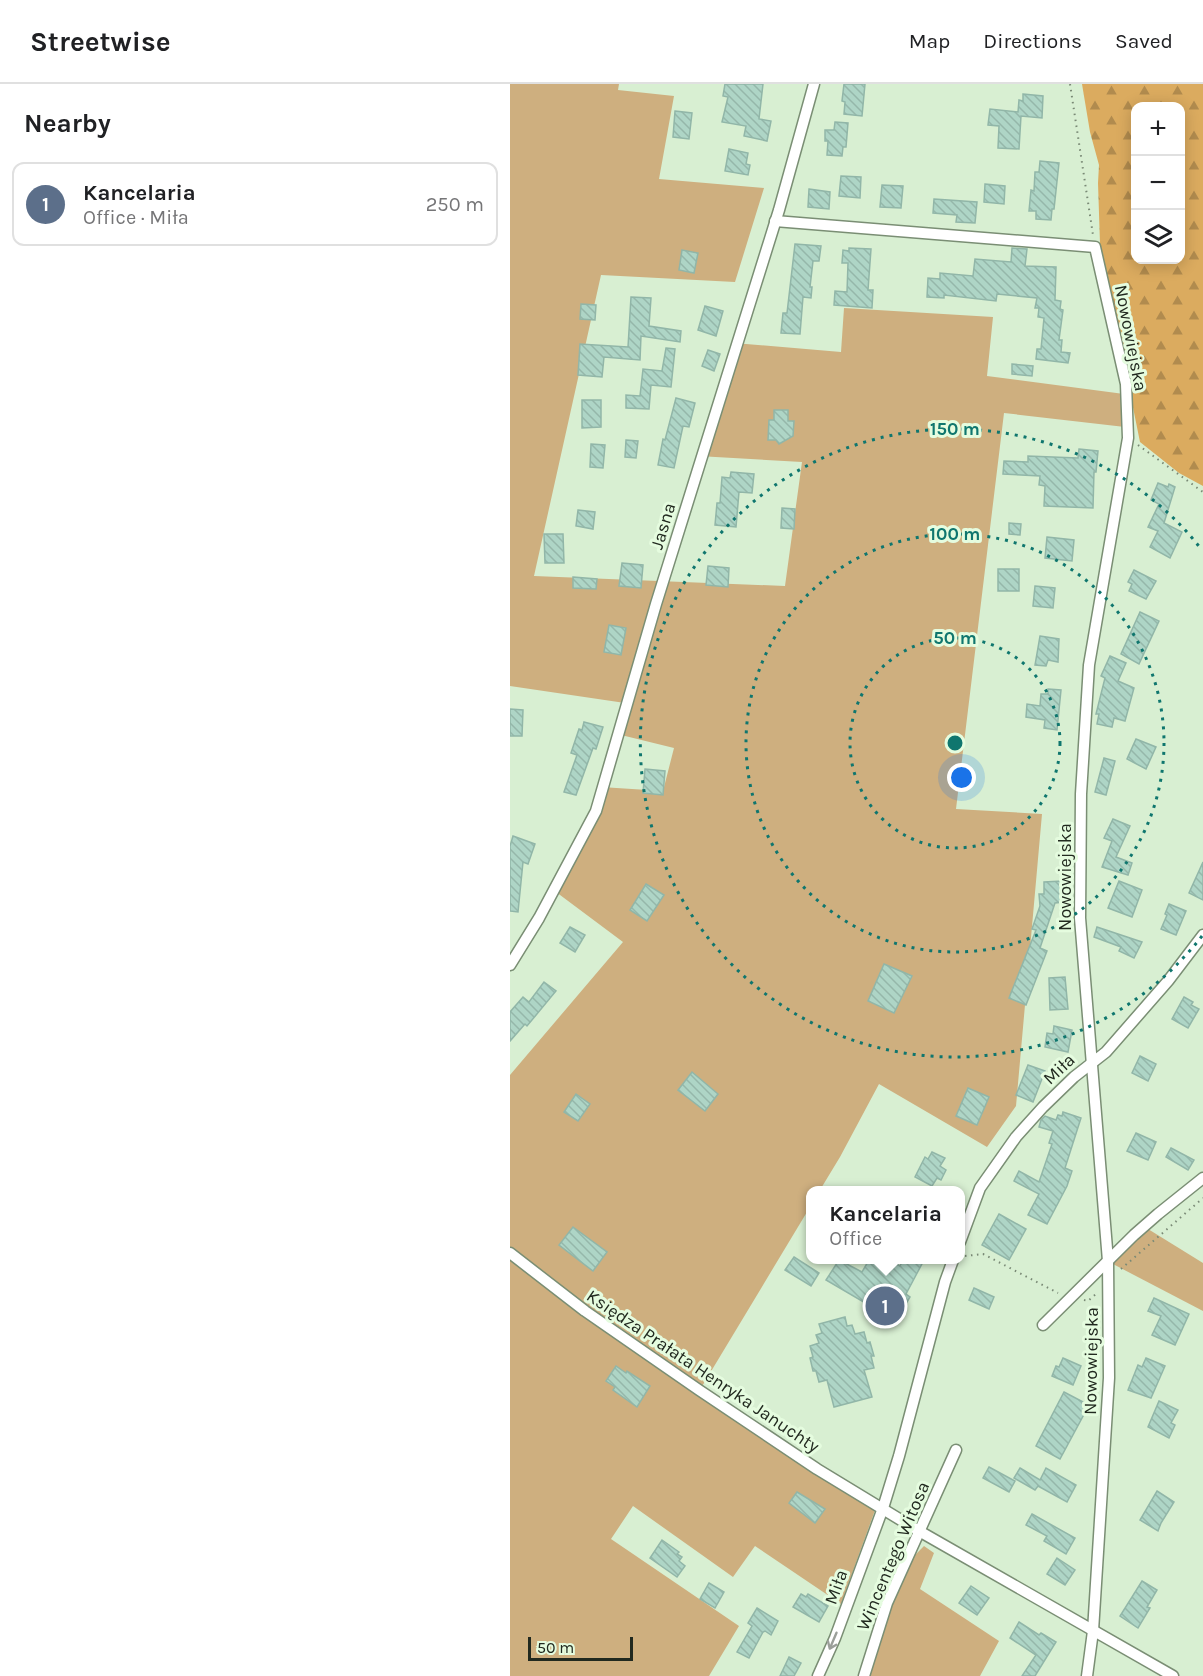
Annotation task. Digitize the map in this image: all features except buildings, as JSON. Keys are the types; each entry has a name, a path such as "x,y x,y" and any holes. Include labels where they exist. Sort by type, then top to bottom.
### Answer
{"street":[{"name":"Jasna","path":"510,965 539,918 596,811 656,604 775,221 814,84"},
{"path":"775,221 1095,247"},
{"name":"Nowowiejska","path":"1087,1676 1093,1631 1109,1378 1108,1261 1080,918 1082,783 1089,665 1128,438 1126,384 1095,247"},
{"name":"Miła","path":"965,1228 980,1188 1016,1137 1043,1107 1092,1061 1106,1052 1155,996 1203,935"},
{"path":"1043,1325 1158,1214 1203,1178"},
{"name":"Księdza Prałata Henryka Januchty","path":"510,1253 585,1311 699,1390 817,1469 883,1508"},
{"name":"Miła","path":"818,1676 835,1638 883,1508 952,1264"},
{"name":"Wincentego Witosa","path":"864,1676 887,1603 956,1450"},
{"path":"883,1508 1173,1676"}],"path":[{"path":"1070,84 1095,247"},
{"path":"1128,438 1203,492"},
{"path":"965,1256 982,1254 1047,1288 1088,1301 1203,1198"}],"shaded area":[{"path":"510,84 619,84 618,90 674,96 659,179 764,188 735,282 601,275 534,576 785,586 802,462 698,456 734,343 841,352 844,308 993,317 987,376 1124,394 1125,427 1004,413 956,809 1042,814 1016,1106 987,1147 879,1084 822,1186 806,1186 806,1214 701,1388 878,1502 841,1604 755,1546 733,1577 633,1506 611,1539 739,1626 709,1676 510,1676 510,1075 623,942 552,889 595,810 601,787 663,791 674,748 617,734 625,703 510,686"},
{"path":"1148,1229 1203,1263 1203,1311 1111,1263"},
{"path":"924,1546 934,1553 920,1589 999,1641 980,1676 869,1676 892,1606 915,1555"}],"green space":[{"path":"1082,84 1203,84 1203,486 1179,473 1140,442 1100,244 1099,165 1090,132"}],"place":[{"name":"Kancelaria","path":"885,1306"}]}
